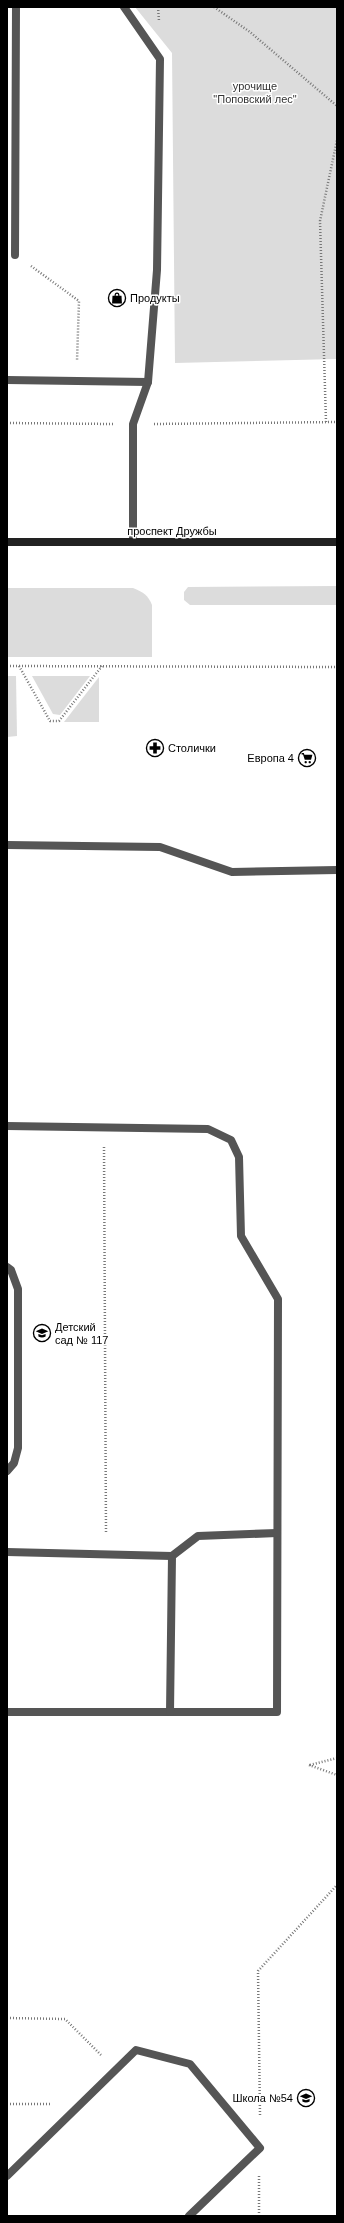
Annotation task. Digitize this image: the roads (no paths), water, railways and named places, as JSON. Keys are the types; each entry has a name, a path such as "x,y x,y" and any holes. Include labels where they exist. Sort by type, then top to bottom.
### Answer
{"main road":[{"name":"проспект Дружбы","path":"7,542 337,542"}],"lane":[{"path":"15,255 11,159 16,7"},
{"path":"124,7 160,59 157,270 148,382 133,424 133,542"},
{"path":"7,380 148,382"},
{"path":"7,845 160,847 232,872 337,870"},
{"path":"7,1126 208,1129 231,1140 239,1157 241,1236 278,1299 277,1712 7,1712"},
{"path":"7,1267 11,1270 18,1289 18,1448 14,1463 7,1471"},
{"path":"7,1552 172,1556 198,1536 277,1533"},
{"path":"170,1712 172,1556"},
{"path":"7,2176 136,2050 190,2064 260,2148 189,2216"}],"place":[{"name":"Продукты","path":"117,298"},
{"name":"Столички","path":"155,748"},
{"name":"Европа 4","path":"307,758"},
{"name":"Детский сад № 117","path":"42,1333"},
{"name":"Школа №54","path":"306,2098"}],"park label":[{"name":"урочище \"Поповский лес\"","path":"255,92"}]}
